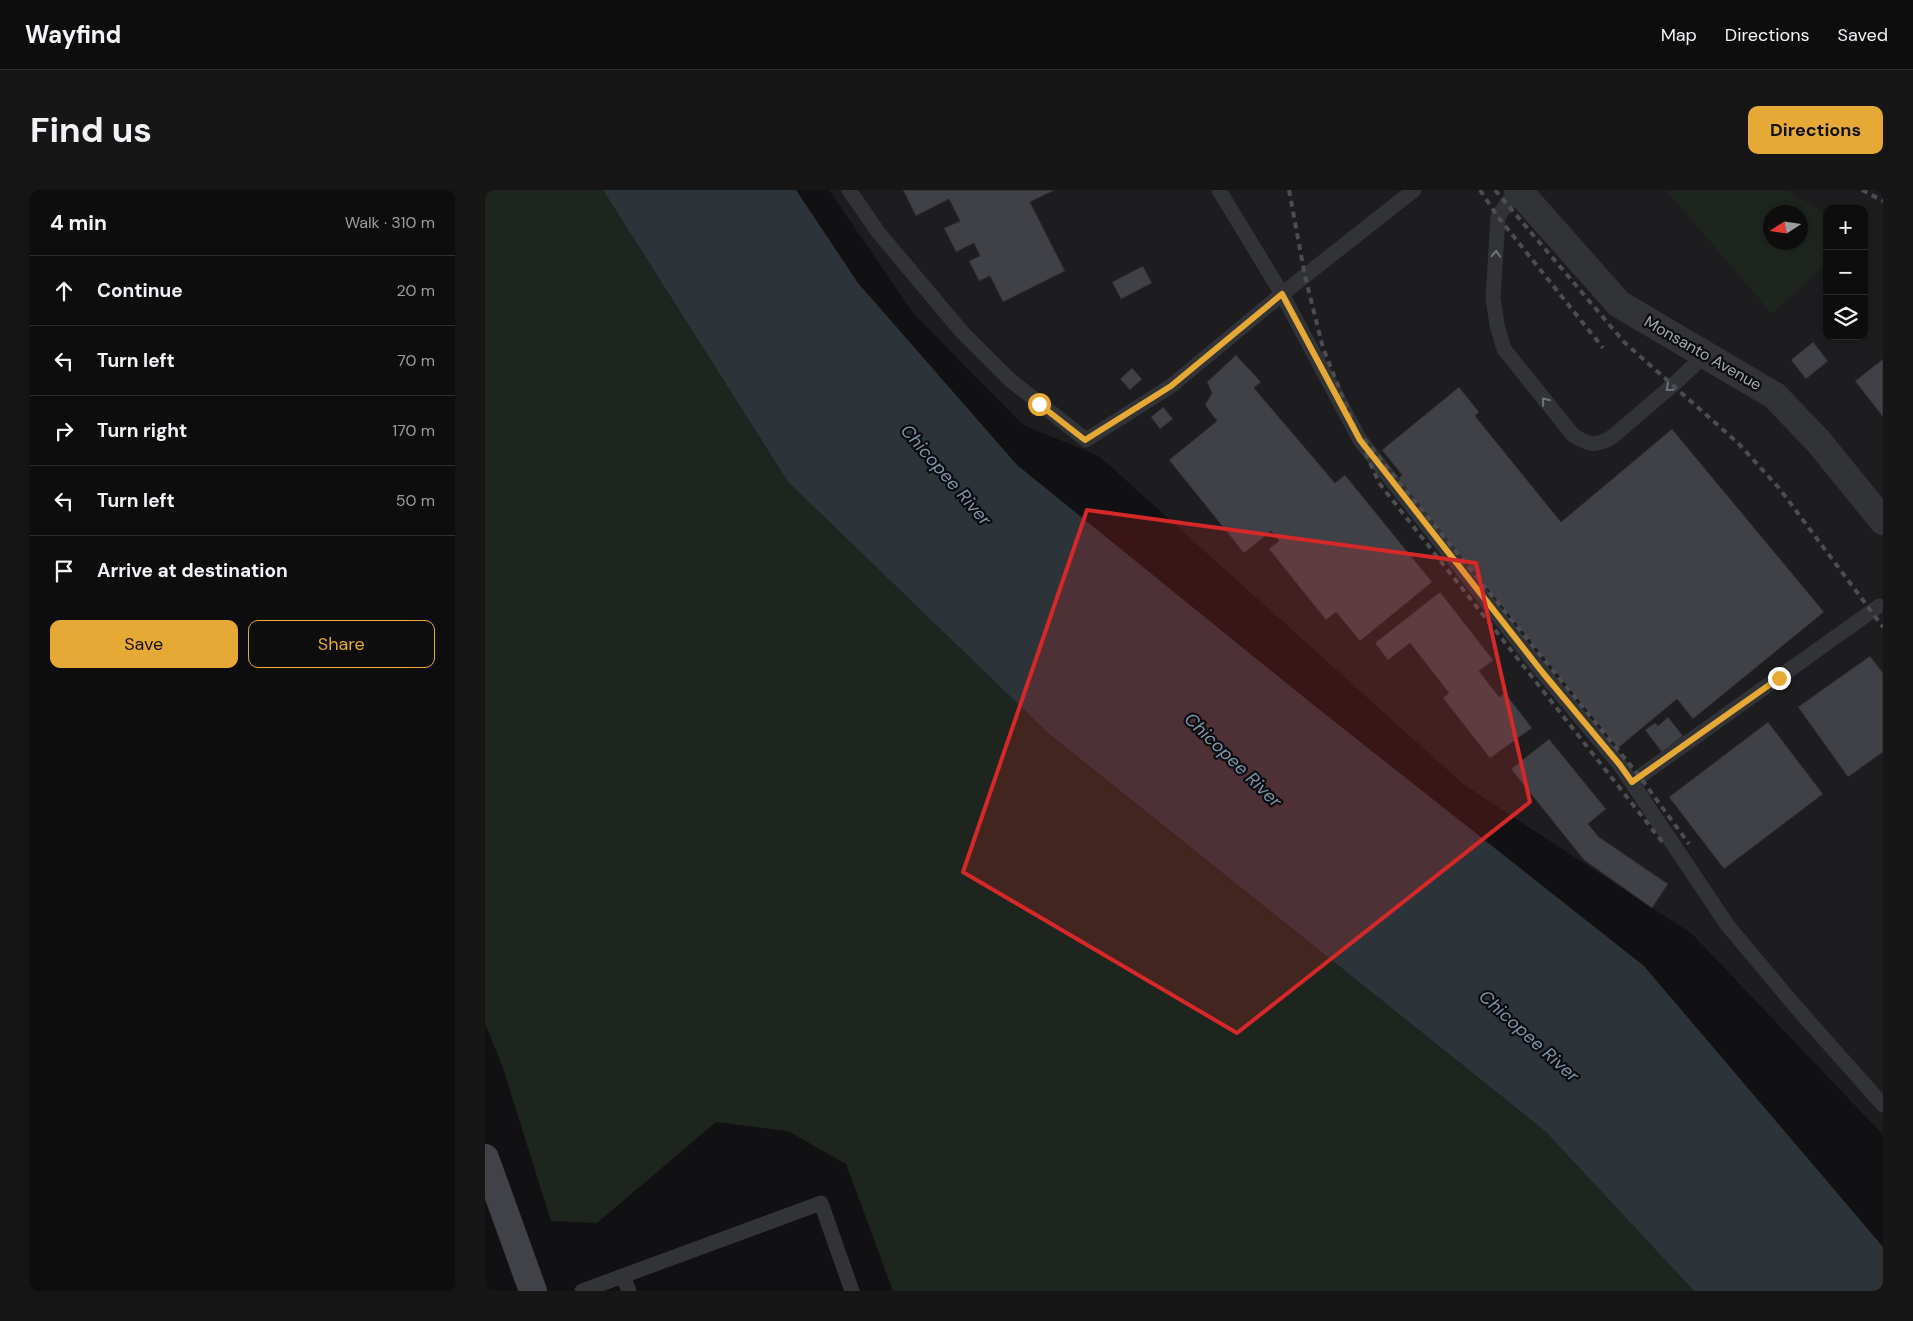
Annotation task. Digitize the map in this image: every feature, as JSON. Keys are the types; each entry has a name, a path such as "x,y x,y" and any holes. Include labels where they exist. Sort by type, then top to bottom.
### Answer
{"main road":[{"path":"485,1158 533,1291"}],"street":[{"name":"Monsanto Avenue","path":"1517,190 1619,304 1775,396 1818,441 1880,513"}],"lane":[{"path":"849,190 879,232 962,332 1009,379 1085,440 1171,386 1282,294 1413,190"},
{"path":"1219,190 1282,294 1360,440 1543,673 1620,765 1728,926 1796,1007 1883,1105"},
{"path":"1517,190 1497,217 1493,298 1497,325 1504,349 1573,435 1587,444 1601,443 1613,437 1673,386 1705,355"},
{"path":"1632,782 1882,608"},
{"path":"582,1291 821,1203 852,1291"},
{"path":"623,1276 629,1291"}],"highlighted area":[{"path":"1087,510 1476,563 1530,802 1237,1033 963,872"}],"shaded area":[{"path":"485,190 603,190 788,482 1048,733 1545,1131 1694,1291 893,1291 846,1164 788,1131 716,1122 597,1223 551,1221 503,1068 485,1023"},
{"path":"829,190 1883,190 1883,1135 1692,934 1463,784 1099,456 1023,425 913,313"},
{"path":"1666,190 1785,190 1823,212 1823,267 1772,314"}],"water":[{"name":"Chicopee River","path":"603,190 796,190 858,283 1017,465 1316,707 1644,966 1883,1247 1883,1291 1694,1291 1545,1131 1048,733 788,482"}],"building":[{"path":"903,190 1055,190 1030,202 1065,271 1003,302 990,276 979,281 969,261 980,256 974,243 956,252 944,228 960,221 949,199 916,216"},
{"path":"1143,266 1152,283 1121,299 1112,282"},
{"path":"1813,342 1828,361 1806,379 1791,360"},
{"path":"1236,355 1261,382 1254,388 1335,483 1345,475 1432,582 1360,641 1336,612 1326,620 1269,549 1279,541 1271,531 1244,553 1169,460 1217,421 1205,405 1212,393 1207,382"},
{"path":"1883,359 1883,417 1855,381"},
{"path":"1132,368 1142,379 1130,390 1120,379"},
{"path":"1459,387 1479,412 1475,416 1561,522 1672,429 1824,612 1693,719 1677,699 1618,748 1398,479 1402,475 1382,450"},
{"path":"1163,407 1173,419 1160,429 1151,417"},
{"path":"1440,592 1493,660 1479,671 1499,697 1505,693 1532,728 1490,758 1443,698 1449,693 1410,643 1388,660 1375,643"},
{"path":"1870,656 1883,673 1883,752 1848,777 1798,707"},
{"path":"1668,717 1683,736 1662,752 1645,730 1655,723 1658,726"},
{"path":"1768,722 1823,794 1724,869 1669,797"},
{"path":"1549,739 1606,809 1588,824 1599,837 1668,884 1652,908 1584,860 1511,769"}],"railway":[{"path":"1289,190 1305,276 1323,348 1379,483 1664,844"},
{"path":"1480,190 1498,217 1603,348"},
{"path":"1495,190 1624,342 1738,443 1779,488 1883,627"},
{"path":"1862,190 1883,201"},
{"path":"1364,439 1640,777 1689,844"}],"route":[{"path":"1039,404 1085,440 1171,386 1282,294 1360,440 1543,673 1632,782 1779,678"}]}
